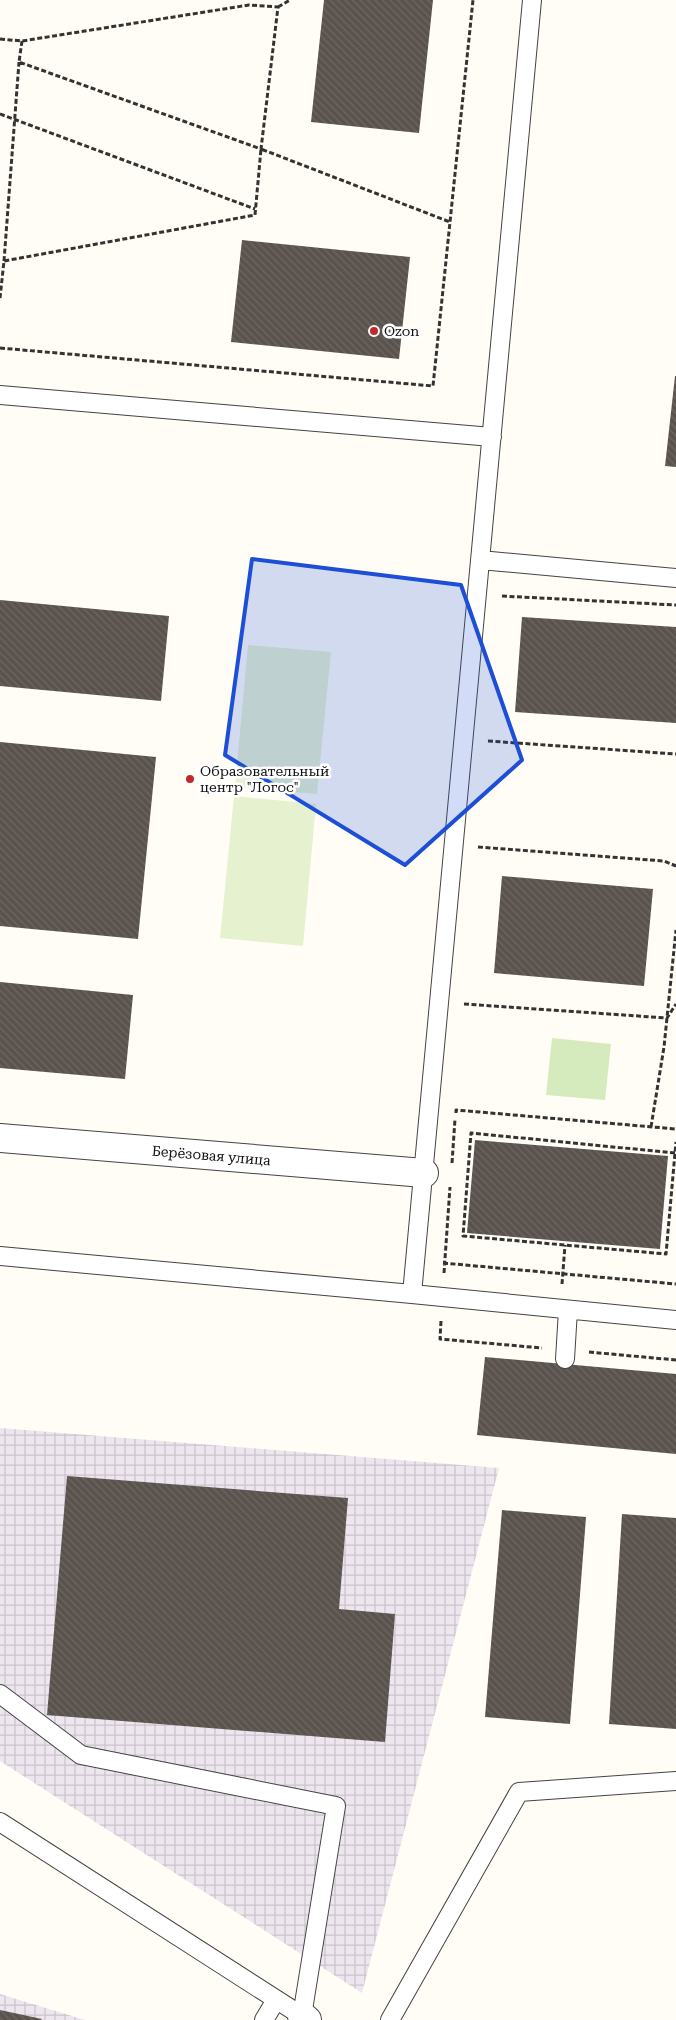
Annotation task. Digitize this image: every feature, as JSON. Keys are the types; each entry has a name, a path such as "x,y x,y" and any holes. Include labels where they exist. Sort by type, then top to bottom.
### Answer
{"street":[{"name":"Берёзовая улица","path":"0,1138 424,1173"}],"lane":[{"path":"412,1294 532,0"},
{"path":"0,395 492,437"},
{"path":"480,560 676,578"},
{"path":"0,1256 676,1320"},
{"path":"564,1309 565,1354"},
{"path":"0,1694 81,1754 336,1806 304,2018 0,1822"},
{"path":"390,2020 519,1792 676,1781"},
{"path":"264,2020 276,2000"}],"path":[{"path":"0,39 22,41 249,5 278,7 290,0"},
{"path":"0,348 433,386 473,0"},
{"path":"4,261 254,215 278,7"},
{"path":"0,298 22,41"},
{"path":"19,62 261,149 450,222"},
{"path":"0,114 255,209"},
{"path":"501,596 676,605"},
{"path":"488,741 676,754"},
{"path":"478,847 664,860 676,868"},
{"path":"651,1127 667,1018 676,930"},
{"path":"464,1004 667,1018"},
{"path":"667,1018 676,1004"},
{"path":"452,1167 456,1110 676,1128"},
{"path":"675,1153 471,1133 463,1236 666,1254 676,1142"},
{"path":"451,1177 440,1340 565,1354 676,1360"},
{"path":"564,1309 563,1274 565,1245"},
{"path":"416,1260 676,1284"}],"highlighted area":[{"path":"252,559 461,585 522,760 405,865 225,755"}],"shaded area":[{"path":"0,1428 499,1468 362,1993 0,1761"},
{"path":"0,1994 85,2020 0,2020"}],"green space":[{"path":"248,645 331,652 317,794 235,787"},
{"path":"234,796 316,804 303,946 220,938"},
{"path":"552,1038 611,1044 605,1100 546,1095"}],"building":[{"path":"324,0 433,0 419,133 311,122"},
{"path":"242,240 410,257 399,359 231,342"},
{"path":"676,376 676,467 665,466"},
{"path":"0,600 169,616 161,701 0,686"},
{"path":"522,617 676,627 676,723 515,712"},
{"path":"0,742 156,757 138,939 0,926"},
{"path":"502,876 653,889 644,986 494,973"},
{"path":"0,982 133,995 125,1079 0,1068"},
{"path":"475,1140 668,1156 660,1249 467,1233"},
{"path":"485,1357 676,1374 676,1454 477,1435"},
{"path":"67,1476 348,1498 339,1609 395,1614 385,1742 47,1715"},
{"path":"502,1510 586,1517 570,1724 485,1717"},
{"path":"622,1514 676,1518 676,1729 609,1724"},
{"path":"0,2010 42,2019 0,2020"}],"place":[{"name":"Ozon","path":"374,331"},
{"name":"Образовательный центр \"Логос\"","path":"190,779"}]}
